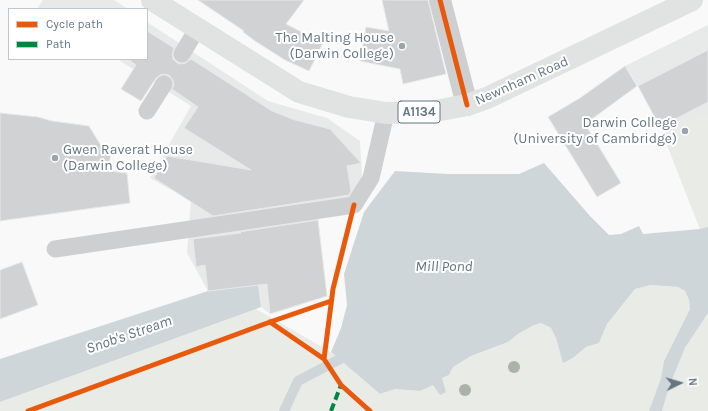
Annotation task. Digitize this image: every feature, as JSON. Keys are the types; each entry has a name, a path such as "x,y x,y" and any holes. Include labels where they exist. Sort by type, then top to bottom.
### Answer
{"main road":[{"name":"Newnham Road","path":"152,0 300,92 349,107 386,114 430,112 467,105 487,98 692,0"}],"street":[{"path":"440,0 467,105"}],"lane":[{"path":"182,54 197,29"},
{"path":"147,111 164,84"},
{"path":"54,249 354,205 371,178 386,114"}],"shaded area":[{"path":"43,0 114,0 126,8 38,8"},
{"path":"148,23 268,101 327,118 360,141 362,175 352,200 319,203 318,220 327,296 270,314 261,307 258,285 208,291 187,253 191,201 150,178 191,106 119,60 148,60"},
{"name":"Darwin College (University of Cambridge)","path":"708,25 708,242 700,229 660,127 638,86 625,66"},
{"path":"708,113 708,227 700,229 663,134"},
{"path":"651,285 678,287 685,291 689,300 690,309 664,361 661,378 649,411 0,411 0,402 256,309 331,352 380,394 395,389 420,391 433,384 445,392 442,378 449,375 453,367 471,356 508,342 518,334 541,323 551,328 556,338 563,362 573,358 586,347 599,343 607,324 635,289"},
{"path":"708,313 708,411 662,411 669,387 685,348"}],"water":[{"name":"Mill Pond","path":"544,163 590,216 609,235 621,234 639,226 643,234 708,227 708,313 685,348 669,387 662,411 649,411 661,378 664,361 690,309 689,300 685,291 678,287 651,285 635,289 607,324 599,343 586,347 573,358 563,363 556,338 551,328 541,323 532,326 508,342 471,356 453,367 449,375 442,378 446,392 440,395 433,385 420,391 395,389 380,394 331,352 341,328 347,305 344,274 364,212 395,171 448,174 519,174"},
{"name":"Snob's Stream","path":"258,285 261,307 0,402 0,359 208,291"}],"building":[{"path":"198,0 304,0 286,24 323,43 309,71 285,60 255,41 243,32 244,31"},
{"name":"The Malting House (Darwin College)","path":"382,0 428,0 446,74 403,84 400,69 360,61 366,27 389,31"},
{"path":"148,32 174,48 172,54 173,59 177,63 186,63 191,59 272,111 295,120 330,129 361,163 347,166 351,191 349,195 213,216 154,178 167,156 251,170 184,128 198,107 172,89 174,85 173,80 169,75 164,74 156,78 141,101 121,89 136,65 129,60 148,60"},
{"path":"708,50 708,102 660,127 638,86"},
{"path":"625,66 637,86 585,124 621,183 597,197 548,117 580,98"},
{"name":"Gwen Raverat House (Darwin College)","path":"0,113 38,117 52,121 89,126 100,144 112,146 108,171 127,173 130,203 0,221"},
{"path":"318,220 327,296 270,314 267,284 208,291 205,265 196,267 193,239 241,233 239,232"},
{"path":"22,262 38,305 0,319 0,270"}],"waterway":[{"path":"284,411 298,381 340,359 348,348"}],"marked path":[{"path":"331,411 341,385"}],"cycle path":[{"path":"440,0 467,105"},
{"path":"324,359 333,289 354,205"},
{"path":"28,411 331,301"},
{"path":"270,322 324,359 341,385 370,411"}],"place":[{"name":"The Malting House (Darwin College)","path":"402,46"},
{"name":"Darwin College (University of Cambridge)","path":"685,131"},
{"name":"Gwen Raverat House (Darwin College)","path":"55,158"}]}
